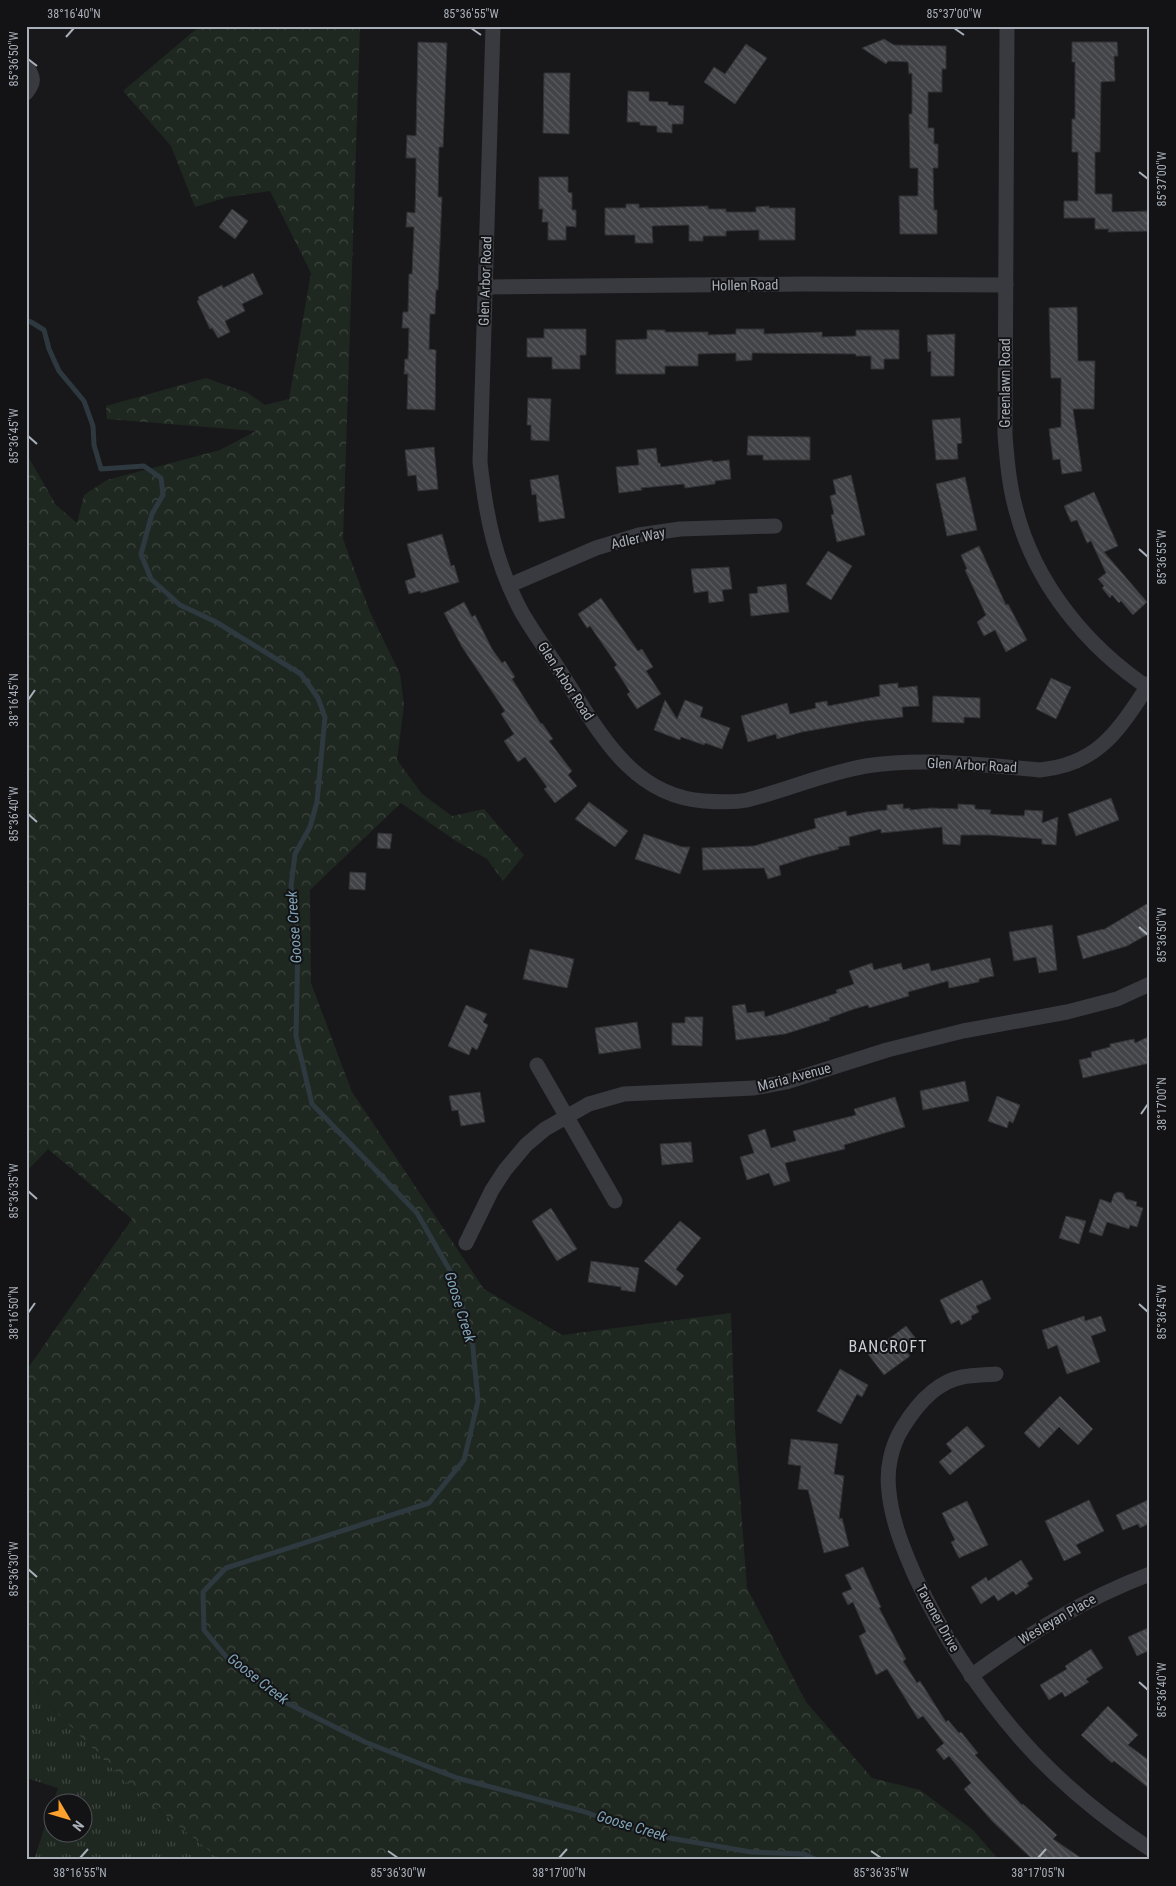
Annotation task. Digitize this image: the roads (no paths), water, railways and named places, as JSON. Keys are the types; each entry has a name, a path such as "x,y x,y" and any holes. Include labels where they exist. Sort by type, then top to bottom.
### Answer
{"street":[{"name":"Glen Arbor Road","path":"493,26 480,462 486,510 494,546 521,610 602,736 618,757 641,778 667,792 696,801 721,802 746,800 812,779 866,766 908,762 957,763 1040,770 1054,768 1083,759 1104,745 1119,729 1149,687"},
{"name":"Greenlawn Road","path":"1007,26 1005,435 1008,471 1016,510 1029,549 1049,587 1072,620 1107,657 1149,687"},
{"path":"26,66 34,79 33,85 26,93"},
{"name":"Hollen Road","path":"485,287 793,284 1006,285"},
{"name":"Adler Way","path":"510,586 596,548 639,535 680,529 775,526"},
{"name":"Maria Avenue","path":"466,1243 492,1190 505,1170 526,1145 545,1129 589,1104 624,1094 754,1088 786,1082 887,1050 962,1031 1067,1012 1117,999 1150,984"},
{"path":"537,1065 615,1201"},
{"name":"Tavener Drive","path":"996,1374 962,1377 948,1382 920,1403 901,1430 889,1467 889,1492 892,1511 907,1558 931,1609 971,1676 1021,1739 1069,1787 1124,1832 1150,1849"},
{"name":"Wesleyan Place","path":"971,1676 1043,1626 1097,1596 1150,1574"}],"waterway":[{"name":"Goose Creek","path":"26,321 44,330 49,349 59,371 84,401 93,426 94,445 101,469 144,466 161,478 163,495 152,514 141,554 151,579 180,605 216,622 301,674 318,698 325,717 317,802 310,827 295,854 291,886 298,939 296,1036 312,1104 417,1213 453,1276 472,1337 478,1401 464,1460 429,1503 226,1568 203,1592 204,1630 228,1659 285,1702 365,1742 457,1778 582,1811 652,1835 751,1852 804,1854 817,1860"}],"district":[{"name":"BANCROFT","path":"888,1346"}]}
